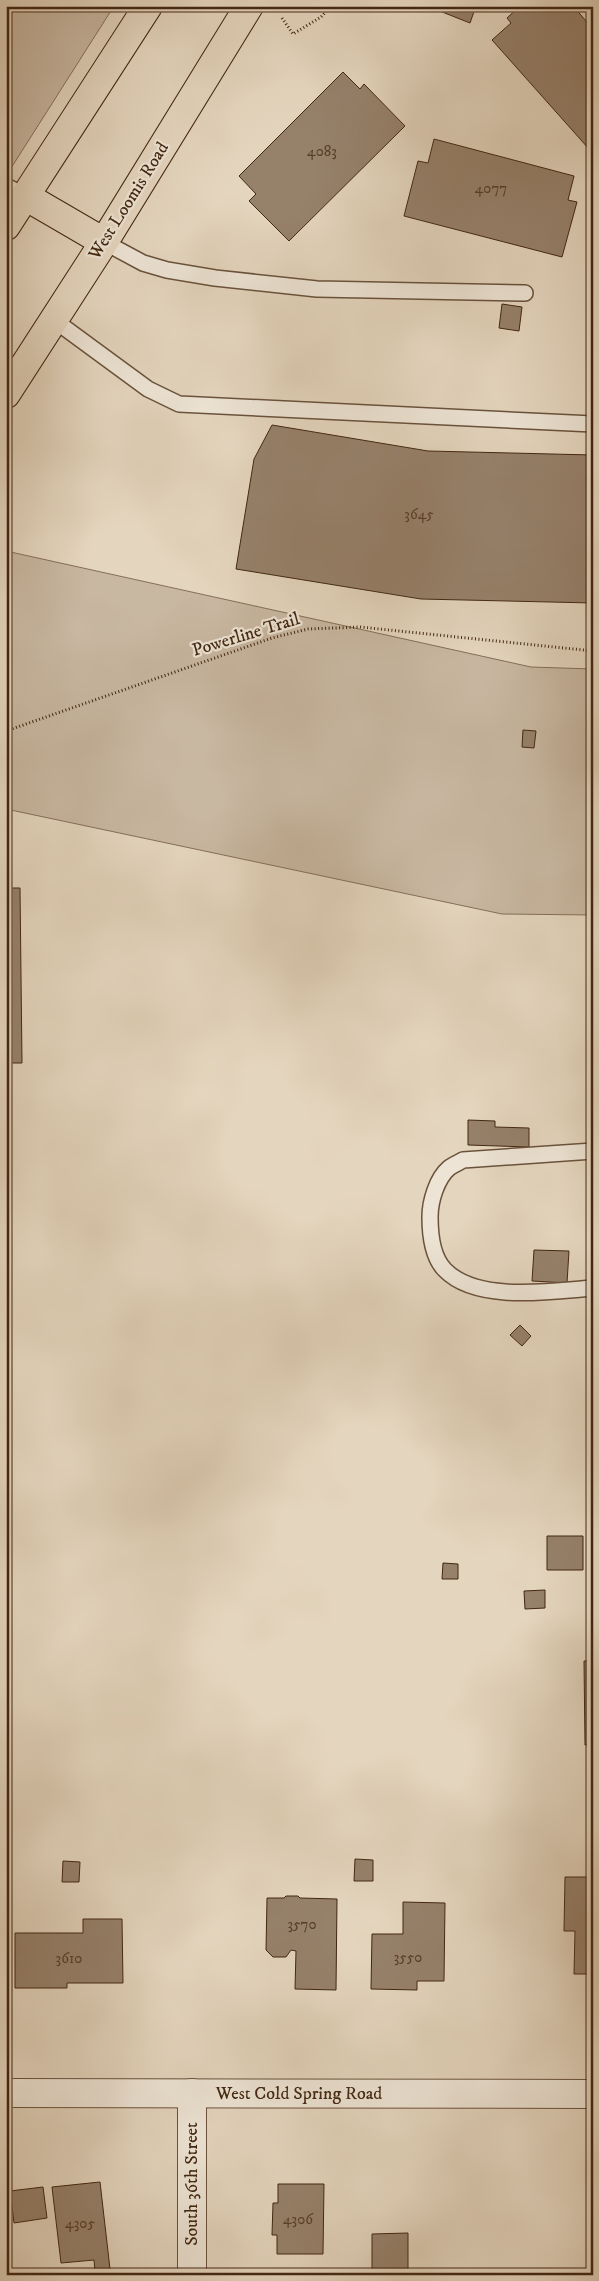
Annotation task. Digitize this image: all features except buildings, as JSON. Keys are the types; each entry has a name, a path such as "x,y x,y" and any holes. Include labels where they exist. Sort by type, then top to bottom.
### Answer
{"main road":[{"path":"6,226 16,191 148,6"},
{"name":"West Loomis Road","path":"6,394 104,242 249,6"},
{"path":"16,191 104,242"}],"street":[{"name":"West Cold Spring Road","path":"6,2093 593,2094"},
{"name":"South 36th Street","path":"192,2094 192,2275"}],"lane":[{"path":"104,242 143,263 167,270 215,278 317,290 525,293"},
{"path":"54,320 148,389 180,404 593,424"},
{"path":"593,1151 463,1160 449,1168 441,1179 430,1206 430,1233 436,1254 445,1270 463,1282 486,1289 530,1292 593,1288"}],"path":[{"path":"282,18 293,34 321,17 331,6"},
{"name":"Powerline Trail","path":"6,731 272,638 308,629 360,627 593,651"}],"shaded area":[{"path":"6,6 114,6 6,176"},
{"path":"6,551 531,667 593,669 593,915 502,914 6,809"}]}
